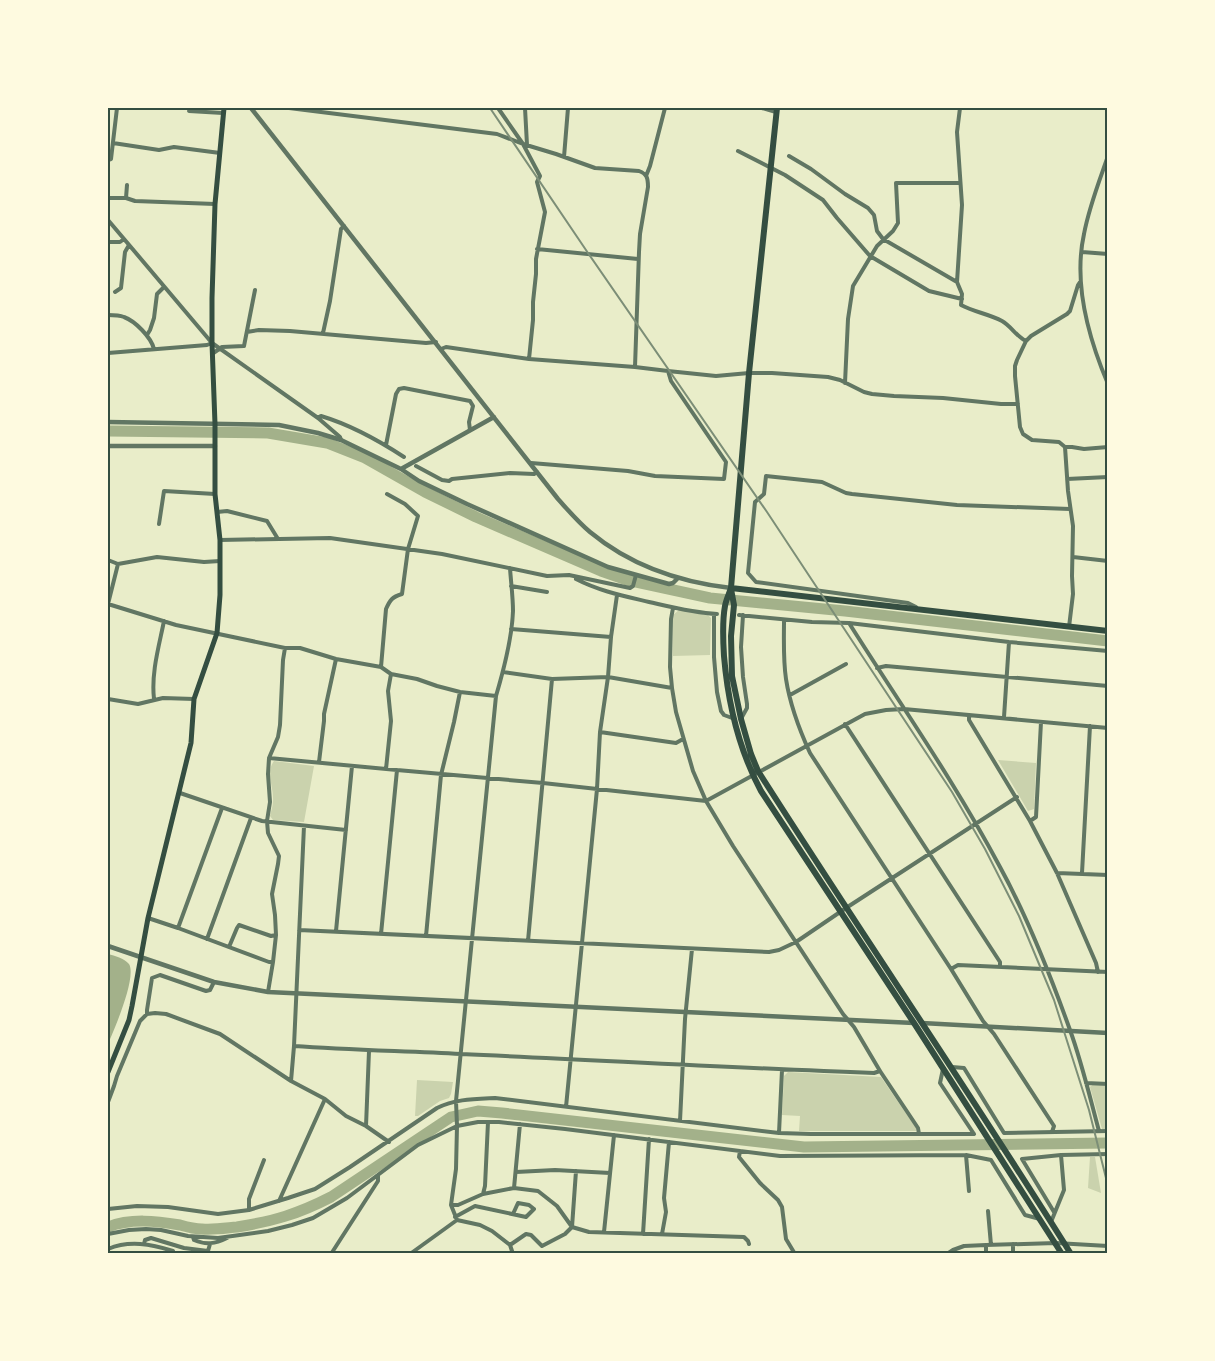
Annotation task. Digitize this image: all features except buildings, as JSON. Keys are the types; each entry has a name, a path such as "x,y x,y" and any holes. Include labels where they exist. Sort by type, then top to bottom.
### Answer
{"highway":[{"path":"755,773 745,757 732,718 726,679 723,638 726,604 731,588 749,373 777,110"},
{"path":"731,588 1108,632"},
{"path":"730,596 734,605 731,636 732,676 741,719 761,791 952,1067 1071,1254"},
{"path":"843,910 1062,1254"}],"main road":[{"path":"108,1072 130,1013 148,918 191,743 194,699 217,633 220,595 220,540 214,494 216,446 212,354 212,298 215,204 224,110"}],"street":[{"path":"108,160 111,159 117,108"},
{"path":"251,108 558,499 588,531 628,558 659,572 678,579 731,588"},
{"path":"289,108 497,134 595,168 645,173 648,179 648,187 638,259 635,367"},
{"path":"498,108 525,145 540,176 537,182 545,212 537,249 529,359"},
{"path":"525,108 525,145"},
{"path":"564,157 568,108"},
{"path":"646,176 665,108"},
{"path":"762,108 777,110"},
{"path":"960,108 957,132 962,205 957,282 962,294 961,304 1004,322 1026,341"},
{"path":"189,111 224,110"},
{"path":"113,143 159,150 174,147 220,153"},
{"path":"738,151 785,175 823,200 870,256 929,291 962,299"},
{"path":"789,156 868,208 874,215 877,231 883,239 957,282"},
{"path":"1108,156 1092,202 1084,235 1080,282 1091,337 1108,384"},
{"path":"845,383 848,319 853,286 870,256 883,239 893,231 898,222 896,182 960,183"},
{"path":"126,198 127,185"},
{"path":"108,198 215,204"},
{"path":"108,220 212,343 318,418 341,440"},
{"path":"323,333 341,229 344,226"},
{"path":"108,242 120,242 124,239"},
{"path":"115,292 121,288 125,252 129,245"},
{"path":"537,249 638,259"},
{"path":"1083,252 1108,254"},
{"path":"1080,282 1070,311 1031,336 1026,341 1015,366 1014,376 1020,426 1023,434 1032,440 1059,442 1065,447 1084,449 1108,448"},
{"path":"146,334 150,330 154,318 157,294 164,287"},
{"path":"212,354 222,347 244,346 255,290"},
{"path":"108,315 127,318 146,334 154,349"},
{"path":"248,332 266,330 323,333 426,343 436,342"},
{"path":"108,352 207,346 212,343"},
{"path":"441,349 446,346 529,359 635,367 716,376 772,373 828,377 840,380 872,394 1018,404"},
{"path":"530,463 628,471 655,476 724,479 726,462 670,381 668,372"},
{"path":"386,445 396,394 399,389 404,388 470,401 473,406 469,422 470,430"},
{"path":"318,418 321,416 341,422 386,445 404,457"},
{"path":"401,469 494,417"},
{"path":"108,422 215,426 279,425 318,433 341,440 401,469 419,481 514,526 608,567 669,584 678,579"},
{"path":"108,446 216,446"},
{"path":"1065,447 1070,509 1074,526 1073,594 1068,627"},
{"path":"416,466 442,480 449,481 452,479 510,473 534,474 537,472"},
{"path":"924,611 908,603 756,582 748,573 752,528 755,502 764,494 766,476 822,482 852,494 957,505 1070,509"},
{"path":"1067,479 1108,477"},
{"path":"159,524 164,491 214,494"},
{"path":"381,667 386,609 393,596 402,594 408,549 418,516 405,504 388,494"},
{"path":"217,512 227,511 267,521 278,539"},
{"path":"220,540 330,538 442,554 547,576 569,575 630,588 633,586 636,575"},
{"path":"108,560 118,564 156,557 204,562 220,561"},
{"path":"1073,557 1108,561"},
{"path":"118,564 108,604 176,624 285,648 300,648 336,659 381,667 391,674 417,679 460,692 496,696"},
{"path":"456,1219 451,1206 456,1169 456,1101 496,696 503,672 513,612 510,568"},
{"path":"569,575 591,587 617,594 673,608 716,614 714,656 718,692 721,711 724,715 732,718"},
{"path":"511,586 547,592"},
{"path":"566,1107 597,789 600,732 617,594"},
{"path":"673,608 670,667 676,712 693,771 706,800 733,846 918,1128 919,1134"},
{"path":"741,719 747,708 742,677 741,615 784,620 849,623 1108,652"},
{"path":"784,620 786,678 797,722 810,753 1054,1126 1052,1132"},
{"path":"154,699 156,666 164,621"},
{"path":"849,623 948,776 976,823 1022,909 1070,1031 1099,1131"},
{"path":"511,629 611,637"},
{"path":"1004,717 1009,642"},
{"path":"268,992 276,935 272,894 279,856 268,833 266,821 270,802 268,774 269,758 278,737 280,725 285,648"},
{"path":"319,762 324,714 336,659"},
{"path":"790,695 846,664"},
{"path":"877,668 886,666 1108,686"},
{"path":"503,672 552,679 608,677 672,688"},
{"path":"386,769 391,721 388,692 391,674"},
{"path":"528,941 552,679"},
{"path":"426,936 441,775 460,692"},
{"path":"108,699 138,704 163,698 194,699"},
{"path":"269,758 706,800 865,714 886,710 904,709 1004,717 1108,728"},
{"path":"969,715 969,720 1017,797 1057,873 1096,963 1098,972"},
{"path":"1030,821 1036,817 1041,722"},
{"path":"846,724 1000,962 1000,967"},
{"path":"1082,873 1090,726"},
{"path":"600,732 676,742 683,739"},
{"path":"336,932 352,766"},
{"path":"381,934 397,770"},
{"path":"180,793 262,821 346,830"},
{"path":"299,930 769,952 779,950 796,942 1017,797"},
{"path":"178,928 222,808"},
{"path":"207,939 251,818"},
{"path":"291,1081 304,826"},
{"path":"1057,873 1108,875"},
{"path":"148,918 273,962"},
{"path":"229,947 239,925 271,936 276,935"},
{"path":"108,946 214,982 268,992 1108,1033"},
{"path":"680,1121 686,1012 692,949"},
{"path":"951,969 958,966 1108,972"},
{"path":"148,1014 152,978 160,975 206,991 210,990 214,982"},
{"path":"108,1102 140,1020 148,1014 166,1014 220,1034 291,1081 325,1099 346,1116 366,1126 389,1142"},
{"path":"294,1046 782,1070 874,1073 880,1071"},
{"path":"366,1126 369,1051"},
{"path":"952,1067 964,1068 1004,1134 1108,1131"},
{"path":"108,1209 137,1206 168,1207 218,1214 249,1210 279,1201 315,1188 389,1142 437,1108 462,1099 495,1098 779,1132 811,1134 974,1134 940,1083 943,1069"},
{"path":"779,1132 782,1070"},
{"path":"1086,1083 1108,1084"},
{"path":"279,1201 325,1099"},
{"path":"483,1194 488,1122"},
{"path":"108,1234 146,1229 161,1230 193,1237 229,1237 268,1231 313,1218 347,1198 418,1145 457,1124 488,1122 649,1139 780,1156 966,1155 991,1160 1025,1215 1040,1219"},
{"path":"514,1188 520,1124"},
{"path":"604,1232 614,1135"},
{"path":"643,1234 649,1139"},
{"path":"662,1234 666,1212 664,1198 669,1142"},
{"path":"740,1151 739,1157 778,1200 782,1207 786,1239 795,1254"},
{"path":"966,1155 969,1191"},
{"path":"1051,1222 1064,1190 1061,1155"},
{"path":"1054,1212 1022,1159 1061,1155 1107,1155"},
{"path":"249,1210 248,1199 264,1160"},
{"path":"516,1172 555,1170 610,1173"},
{"path":"510,1245 526,1234 531,1235 542,1246 565,1234 572,1227 576,1171"},
{"path":"331,1254 378,1181 378,1175"},
{"path":"451,1206 458,1206 483,1194 514,1188 538,1192 556,1206 572,1227 589,1232 744,1237 748,1240 749,1244"},
{"path":"410,1254 475,1206 526,1217 534,1209 529,1205 518,1203 513,1214"},
{"path":"986,1254 988,1245 988,1211"},
{"path":"456,1219 492,1230 510,1245 513,1254"},
{"path":"193,1237 194,1240 210,1244 229,1237"},
{"path":"144,1244 145,1240 151,1238 184,1248 215,1251"},
{"path":"1054,1254 1056,1243"},
{"path":"947,1254 964,1246 1056,1243 1108,1246"},
{"path":"108,1249 123,1244 154,1244 173,1251"},
{"path":"208,1251 210,1244"},
{"path":"1013,1244 1013,1254"}],"shaded area":[{"path":"679,610 708,615 711,618 710,655 673,656 673,615"},
{"path":"998,760 1036,763 1034,809 1028,811"},
{"path":"274,761 314,766 304,822 273,820 270,816 273,796 270,770"},
{"path":"108,954 125,960 129,964 131,971 124,1004 108,1044"},
{"path":"788,1072 881,1077 916,1128 916,1131 799,1131 800,1116 782,1115 784,1076"},
{"path":"417,1080 453,1082 451,1094 449,1098 440,1101 418,1116 415,1116"},
{"path":"1093,1084 1107,1086 1107,1129 1102,1129 1090,1087"},
{"path":"1090,1157 1095,1157 1101,1193 1088,1188"}],"waterway":[{"path":"108,431 268,433 327,443 365,458 425,492 476,517 601,571 627,580 710,598 845,611 1108,641"},
{"path":"108,1227 126,1222 144,1221 197,1229 215,1229 250,1225 286,1216 331,1197 451,1117 478,1111 804,1147 1108,1143"}],"railway":[{"path":"490,108 767,512 952,792 985,849 1019,916 1054,1000 1089,1110 1108,1186"}]}
